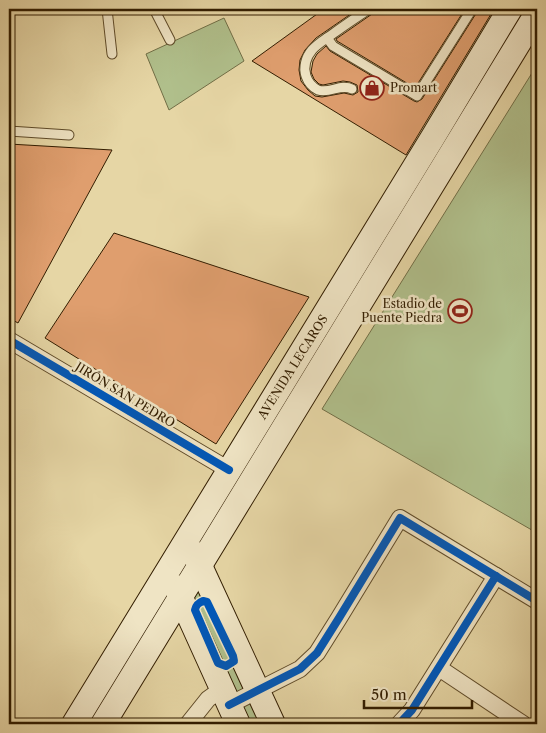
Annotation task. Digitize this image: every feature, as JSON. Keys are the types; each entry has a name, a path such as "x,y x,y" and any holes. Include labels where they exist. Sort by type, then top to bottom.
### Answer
{"main road":[{"name":"AVENIDA LECAROS","path":"74,724 430,136 510,9"},
{"name":"AVENIDA LECAROS","path":"103,724 536,18"},
{"path":"186,540 200,564 273,724"},
{"path":"168,570 230,706"}],"street":[{"name":"JIRÓN SAN PEDRO","path":"9,340 229,470"},
{"path":"188,724 208,699 230,706 257,690 300,669 317,653 400,518 537,601"},
{"path":"399,724 412,710 496,576"},
{"path":"439,668 524,724"}],"lane":[{"path":"107,9 112,54"},
{"path":"154,9 170,40"},
{"path":"352,89 345,87 323,91 317,89 310,85 305,73 305,66 312,50 369,9"},
{"path":"324,40 417,96 471,9"},
{"path":"9,131 69,135"}],"green space":[{"path":"224,18 244,61 169,110 146,54"},
{"name":"Estadio de Puente Piedra","path":"537,65 537,533 322,409"},
{"path":"200,570 253,689 230,701 185,596"},
{"path":"255,695 269,724 243,724 234,706"}],"building":[{"path":"324,9 358,9 316,38 305,50 300,60 299,70 301,81 308,90 315,96 322,97 344,93 353,95 358,92 357,85 350,82 343,81 323,85 314,79 311,72 313,61 317,54 326,46 330,51 417,102 422,99 478,9 494,9 406,155 252,61"},
{"path":"375,9 465,9 415,88 337,41 336,39 372,14"},
{"path":"9,144 112,150 18,323 9,318"},
{"path":"114,233 309,297 216,444 45,338"}],"cycle path":[{"path":"9,340 229,470"},
{"path":"229,705 300,669 317,653 400,518 537,601"},
{"path":"399,724 412,710 496,576"},
{"path":"203,601 207,602 233,656 234,661 226,666 218,663 195,610 198,604 203,601"}],"place":[{"name":"Promart","path":"372,88"},
{"name":"Estadio de Puente Piedra","path":"460,311"}]}
